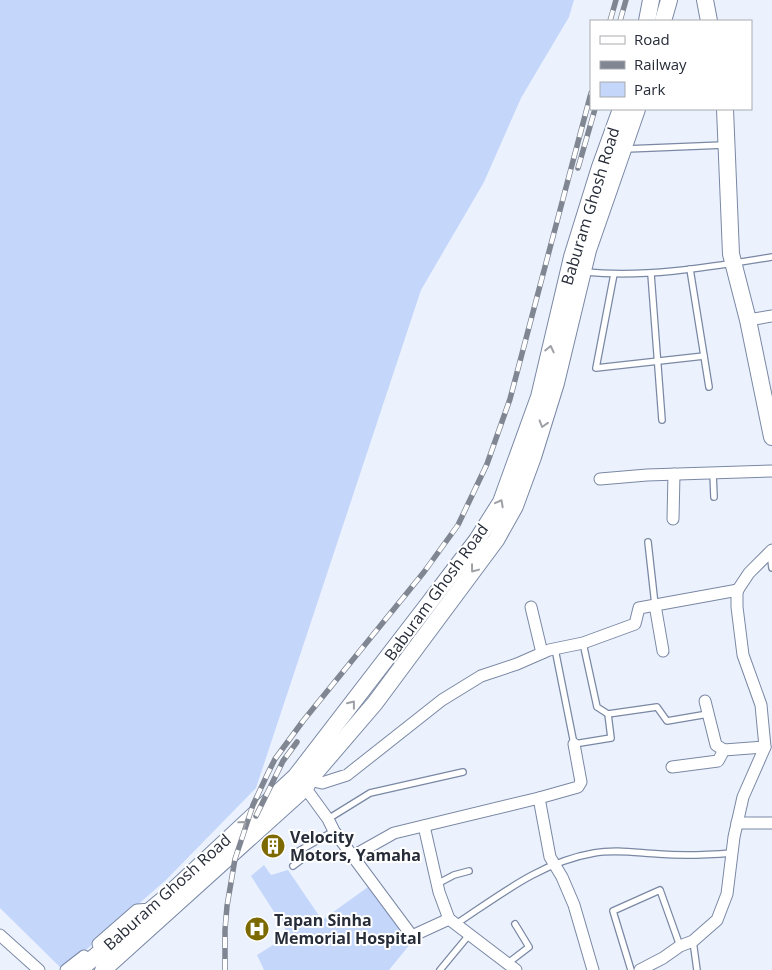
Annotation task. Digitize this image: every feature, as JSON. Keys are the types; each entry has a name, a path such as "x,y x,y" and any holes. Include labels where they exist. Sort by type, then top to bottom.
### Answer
{"main road":[{"path":"647,20 651,0"},
{"path":"663,20 669,0"},
{"path":"705,0 710,20"},
{"name":"Baburam Ghosh Road","path":"304,781 501,502 539,397 572,257 600,167 621,110"},
{"name":"Baburam Ghosh Road","path":"79,970 215,868 304,781 375,703 496,540 515,506 534,457 556,383 582,271 637,110"},
{"path":"725,110 728,144 731,254 769,407 772,437"},
{"name":"Baburam Ghosh Road","path":"103,970 149,917"}],"street":[{"path":"748,320 772,316"},
{"path":"600,479 674,474 772,471"},
{"path":"673,519 674,474"},
{"path":"640,970 663,958 680,946 693,941 717,920 727,894 732,853 743,797 766,751 761,705 743,655 737,607 738,590 749,574 771,551"},
{"path":"304,781 322,783 347,775 442,700 481,676 542,653 583,643 635,624 639,608 738,590"},
{"path":"655,605 663,651"},
{"path":"531,607 542,653"},
{"path":"705,701 716,745 724,750 766,751"},
{"path":"353,856 394,833 578,787 581,782 574,744"},
{"path":"672,767 718,761 724,750"},
{"path":"304,781 334,831 412,936 452,922"},
{"path":"539,798 550,857 562,877 574,905 593,970"},
{"path":"737,823 772,823"},
{"path":"424,826 438,884 452,922 512,967"},
{"path":"66,970 137,910 149,917"},
{"path":"0,936 39,970"}],"lane":[{"path":"624,149 728,144"},
{"path":"582,271 614,274 652,274 772,256"},
{"path":"690,269 709,387"},
{"path":"614,274 596,368 704,356"},
{"path":"652,274 662,420"},
{"path":"713,473 714,497"},
{"path":"648,542 655,605"},
{"path":"771,551 772,568"},
{"path":"583,643 597,707 608,714 657,707 667,721 708,714"},
{"path":"555,649 574,744 611,738 608,714"},
{"path":"328,819 370,793 462,772"},
{"path":"293,866 301,860 297,852 334,831"},
{"path":"452,922 528,876 554,864 595,853 630,851 697,856 732,853"},
{"path":"438,884 469,870"},
{"path":"631,970 613,911 660,890 680,946"},
{"path":"512,967 529,947 516,924"},
{"path":"440,970 469,935"},
{"path":"693,941 696,970"}],"green space":[{"path":"0,0 574,0 569,17 521,98 484,182 421,290 256,788 166,880 63,970 0,908"},
{"path":"264,865 271,875 288,870 322,920 368,887 411,943 389,970 264,970 257,955 289,935 251,876"}],"railway":[{"path":"610,20 616,0"},
{"path":"620,20 626,0"},
{"path":"225,970 227,906 235,859 253,805 275,759 303,721 424,572 458,525 487,464 510,399 590,97"},
{"path":"578,168 595,110"},
{"path":"256,816 283,761 297,742"}],"place":[{"name":"Velocity Motors, Yamaha","path":"273,846"},
{"name":"Tapan Sinha Memorial Hospital","path":"257,929"}]}
